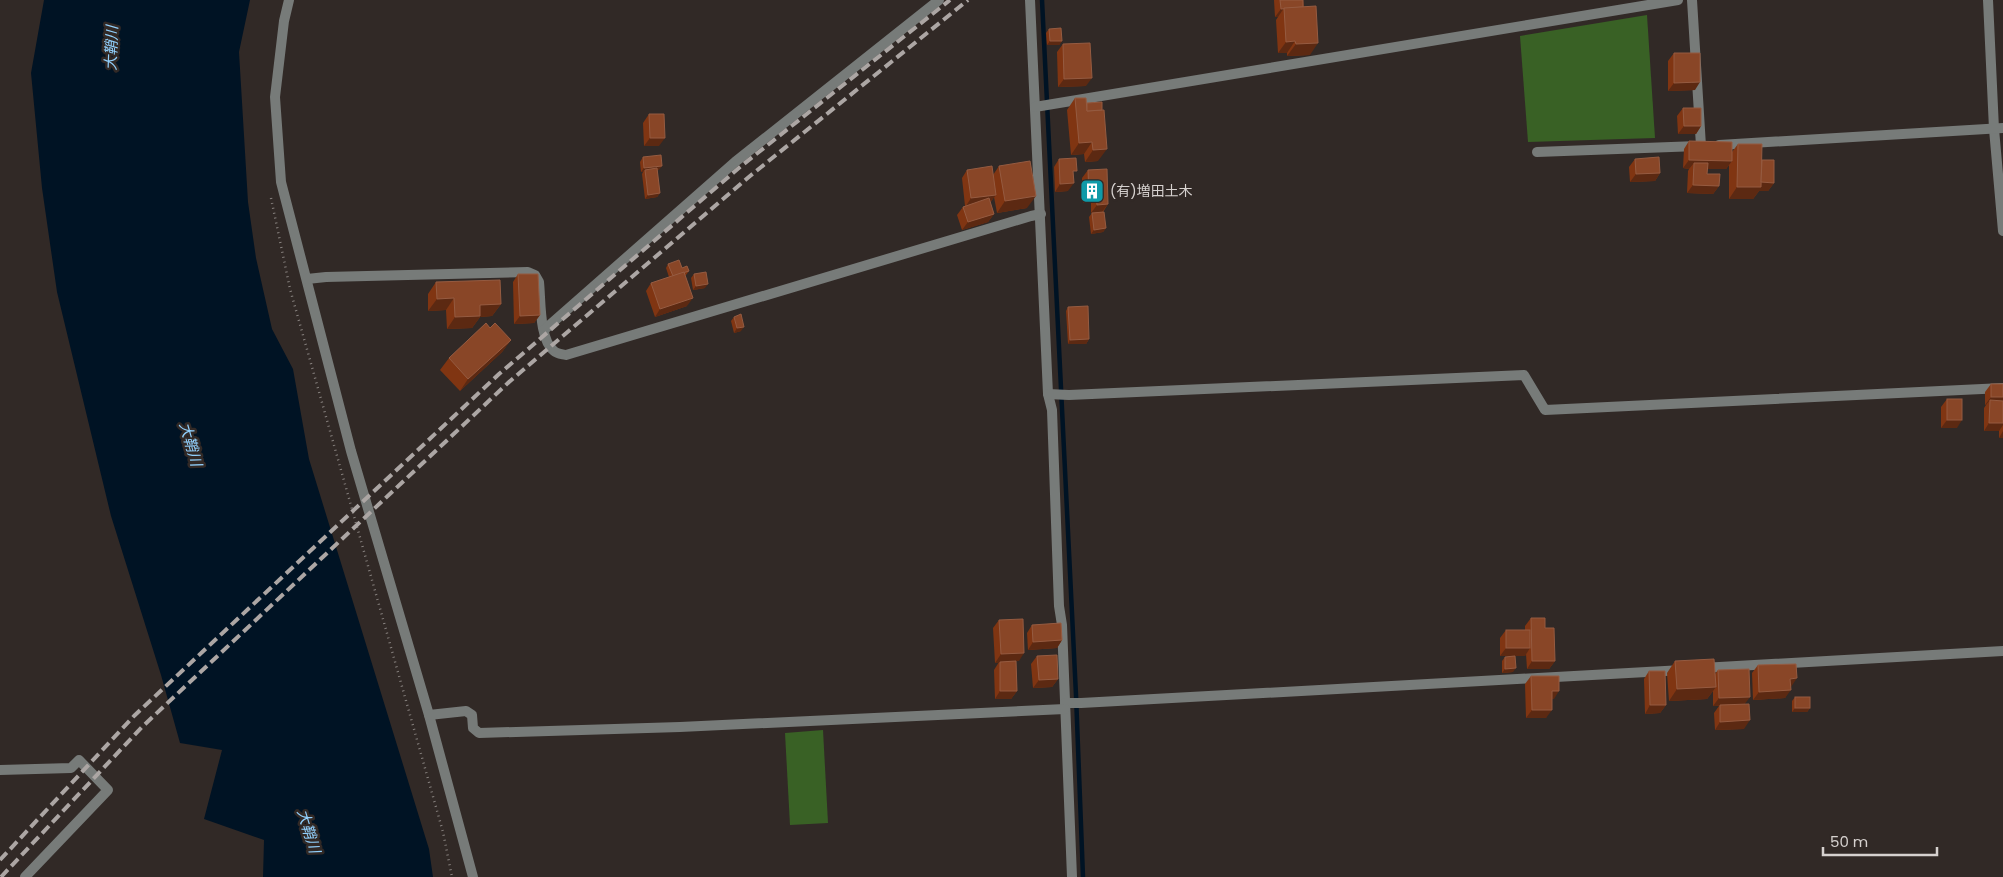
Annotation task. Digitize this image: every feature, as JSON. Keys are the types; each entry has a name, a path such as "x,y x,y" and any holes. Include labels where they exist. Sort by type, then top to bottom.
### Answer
{"street":[{"path":"289,0 284,21 275,97 281,182 351,451 429,715 473,877"},
{"path":"544,330 735,162 939,0"},
{"path":"1030,0 1038,107 1041,214 1052,410 1059,606 1062,625 1066,705 1072,877"},
{"path":"1038,107 1678,0"},
{"path":"1692,0 1701,146"},
{"path":"1988,0 1998,128 2003,231"},
{"path":"1537,152 1701,146 1998,128"},
{"path":"306,279 528,272 535,275 539,282 547,344 556,353 566,355 1041,214"},
{"path":"1051,395 1524,375 1545,410 2003,388"},
{"path":"429,715 466,711 472,715 473,728 479,734 680,727 2003,651"},
{"path":"0,770 71,768 79,760 108,790 25,877"}],"green space":[{"path":"1647,15 1655,138 1528,142 1520,36"},
{"path":"823,730 828,823 790,825 785,733"}],"water":[{"name":"大鞘川","path":"44,0 250,0 239,52 248,202 256,258 272,329 293,369 309,459 429,849 433,877 263,877 264,840 204,819 222,750 180,743 161,675 111,516 57,292 42,188 31,73"}],"building":[{"path":"1280,0 1303,0 1303,7 1281,9"},
{"path":"1316,6 1318,43 1296,44 1295,41 1286,42 1284,8"},
{"path":"1061,28 1062,41 1050,41 1049,29"},
{"path":"1090,43 1092,78 1064,79 1063,44"},
{"path":"1674,53 1700,53 1700,82 1674,83"},
{"path":"1075,98 1086,98 1087,111 1104,110 1107,149 1093,150 1092,142 1079,143"},
{"path":"1102,102 1102,110 1087,111 1087,103"},
{"path":"1683,108 1701,108 1701,126 1684,126"},
{"path":"649,114 664,114 665,138 650,138"},
{"path":"1689,141 1732,142 1732,161 1689,160"},
{"path":"1738,144 1762,144 1761,187 1737,187"},
{"path":"661,155 662,166 644,168 643,157"},
{"path":"1659,157 1660,173 1636,174 1635,159"},
{"path":"1076,158 1077,171 1073,171 1074,183 1060,184 1059,159"},
{"path":"1762,160 1774,160 1774,183 1761,182"},
{"path":"1030,161 1036,196 1005,201 999,166"},
{"path":"1694,163 1708,163 1707,174 1720,174 1719,186 1693,185"},
{"path":"992,166 996,195 971,198 967,170"},
{"path":"657,168 660,193 648,195 645,170"},
{"path":"1107,169 1108,204 1097,205 1096,195 1089,195 1088,170"},
{"path":"989,198 994,214 968,222 963,207"},
{"path":"1104,212 1106,228 1094,230 1092,213"},
{"path":"679,260 682,268 687,266 689,271 673,276 668,264"},
{"path":"684,272 693,298 660,309 651,283"},
{"path":"706,272 708,284 696,286 694,274"},
{"path":"518,274 538,274 540,315 520,316"},
{"path":"500,280 501,304 480,305 480,316 455,317 454,298 437,299 436,282"},
{"path":"1088,306 1089,339 1070,340 1068,307"},
{"path":"741,314 744,327 737,328 734,317"},
{"path":"486,323 490,328 495,323 511,340 468,379 449,358"},
{"path":"1991,384 2003,384 2003,397 1991,397"},
{"path":"1947,399 1962,399 1962,420 1947,420"},
{"path":"1990,400 2003,401 2003,423 1989,423"},
{"path":"1531,618 1545,618 1545,628 1554,628 1555,661 1532,661"},
{"path":"1023,619 1024,653 1001,654 999,620"},
{"path":"1061,623 1062,640 1033,642 1032,625"},
{"path":"1506,630 1530,630 1530,648 1506,648"},
{"path":"1057,655 1058,679 1039,680 1037,656"},
{"path":"1515,656 1516,668 1505,669 1505,657"},
{"path":"1714,659 1716,687 1677,689 1675,661"},
{"path":"1016,661 1017,691 1000,691 1000,662"},
{"path":"1796,664 1797,678 1790,679 1791,690 1759,692 1758,665"},
{"path":"1749,669 1750,697 1719,698 1718,670"},
{"path":"1649,671 1665,671 1666,705 1650,705"},
{"path":"1531,676 1559,676 1559,691 1552,691 1552,710 1532,710"},
{"path":"1795,697 1810,697 1810,708 1795,708"},
{"path":"1749,704 1750,720 1720,722 1720,705"}],"waterway":[{"path":"1042,0 1076,695 1083,877"}],"railway":[{"path":"0,860 134,716 499,374 740,167 950,0"},
{"path":"1,877 142,727 509,382 750,176 968,0"}],"place":[{"name":"(有)増田土木","path":"1092,191"}]}
